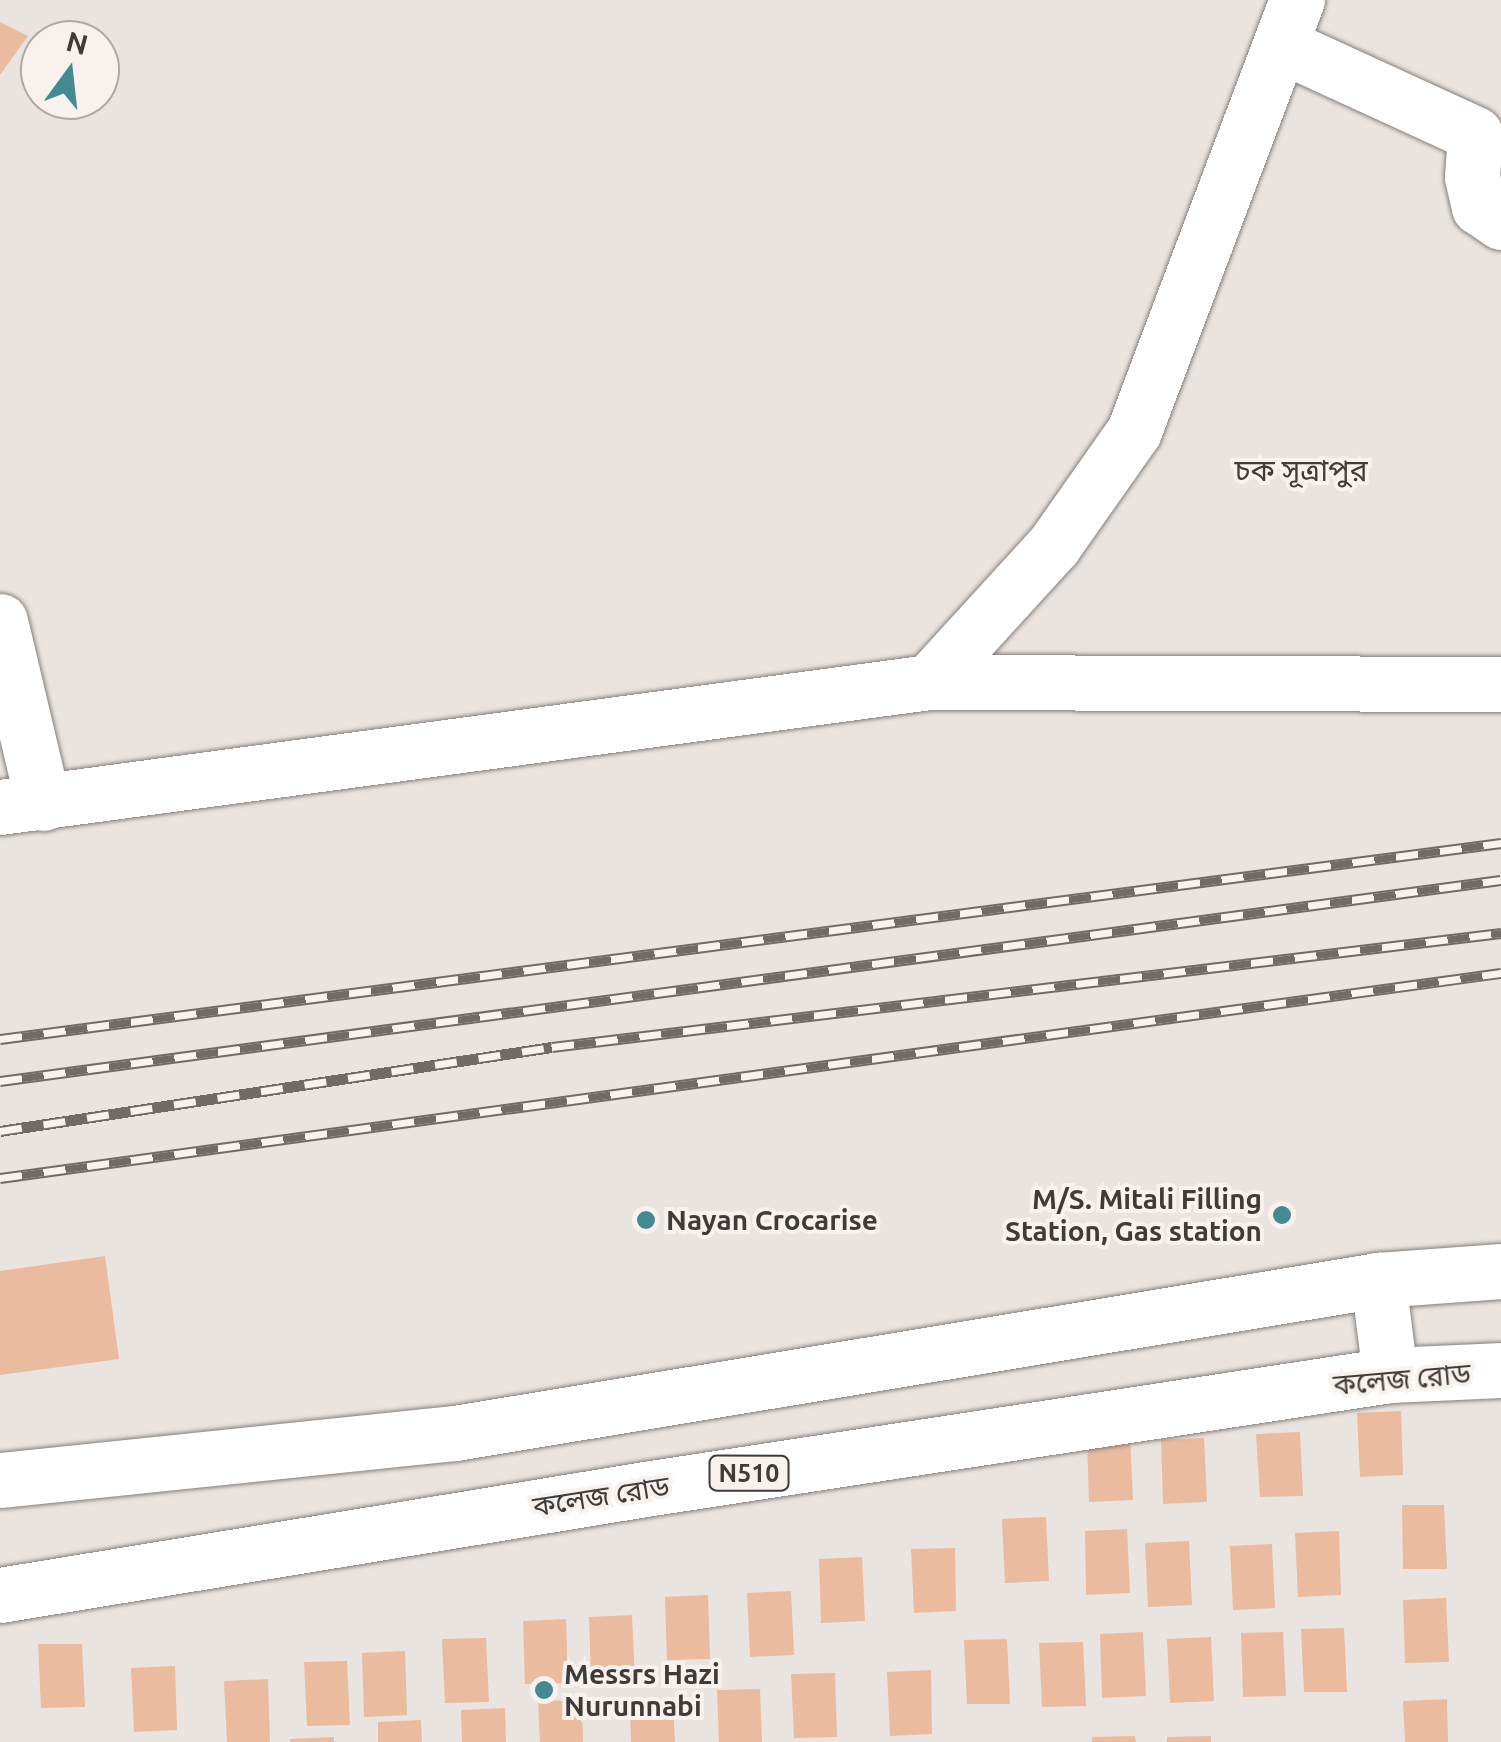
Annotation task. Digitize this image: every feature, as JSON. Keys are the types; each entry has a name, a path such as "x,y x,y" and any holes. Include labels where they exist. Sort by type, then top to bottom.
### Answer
{"main road":[{"path":"929,682 1054,545 1134,431 1289,23 1475,134 1472,177 1480,207 1501,222"},
{"path":"0,621 21,805 929,682 1501,684"},
{"path":"0,1480 455,1433 1378,1280 1501,1271"},
{"path":"1378,1280 1390,1376"},
{"name":"কলেজ রোড","path":"0,1595 625,1492 1390,1376 1501,1370"}],"building":[{"path":"0,22 20,32 20,47 0,75"},
{"path":"105,1256 119,1359 0,1375 0,1271"},
{"path":"1401,1411 1403,1475 1360,1477 1357,1413"},
{"path":"1300,1432 1303,1496 1260,1497 1256,1434"},
{"path":"1130,1436 1133,1500 1089,1502 1087,1438"},
{"path":"1204,1438 1207,1502 1163,1504 1161,1440"},
{"path":"1402,1505 1444,1505 1447,1569 1403,1569"},
{"path":"1046,1517 1049,1581 1005,1583 1002,1519"},
{"path":"1127,1529 1130,1593 1086,1595 1085,1531"},
{"path":"1339,1531 1341,1595 1298,1597 1295,1533"},
{"path":"1189,1541 1192,1605 1148,1607 1145,1543"},
{"path":"1272,1544 1275,1608 1233,1610 1230,1546"},
{"path":"955,1548 956,1611 914,1613 911,1549"},
{"path":"862,1557 865,1621 821,1623 819,1559"},
{"path":"791,1591 794,1655 750,1657 747,1593"},
{"path":"708,1595 710,1659 667,1660 665,1597"},
{"path":"1446,1598 1449,1662 1405,1663 1403,1600"},
{"path":"632,1615 635,1679 591,1680 589,1617"},
{"path":"566,1619 568,1683 525,1684 523,1621"},
{"path":"1344,1628 1347,1692 1304,1692 1301,1629"},
{"path":"1143,1632 1146,1696 1102,1698 1100,1634"},
{"path":"1283,1632 1286,1696 1243,1697 1241,1633"},
{"path":"1211,1637 1214,1701 1170,1703 1167,1639"},
{"path":"486,1638 489,1702 445,1703 442,1639"},
{"path":"1007,1639 1010,1704 967,1704 964,1640"},
{"path":"1083,1642 1086,1706 1042,1707 1039,1643"},
{"path":"38,1644 82,1644 85,1707 41,1708"},
{"path":"405,1651 407,1715 364,1717 362,1653"},
{"path":"347,1661 350,1725 307,1726 304,1662"},
{"path":"175,1666 177,1730 134,1732 131,1668"},
{"path":"931,1670 932,1734 890,1736 887,1672"},
{"path":"835,1673 837,1737 794,1738 791,1674"},
{"path":"268,1679 270,1742 227,1742 224,1681"},
{"path":"760,1689 762,1742 719,1742 717,1690"},
{"path":"1447,1699 1448,1742 1405,1742 1403,1701"},
{"path":"582,1700 583,1742 540,1742 538,1701"},
{"path":"673,1701 675,1742 631,1742 630,1703"},
{"path":"505,1708 506,1742 462,1742 461,1710"},
{"path":"421,1720 422,1742 378,1742 378,1722"},
{"path":"1135,1736 1136,1742 1092,1742 1092,1737"},
{"path":"1211,1736 1211,1742 1167,1742 1167,1737"},
{"path":"334,1737 334,1742 290,1742 290,1739"}],"railway":[{"path":"0,1039 1501,843"},
{"path":"0,1081 1501,880"},
{"path":"0,1131 552,1047 1501,933"},
{"path":"0,1178 1501,973"}],"place":[{"name":"M/S. Mitali Filling Station, Gas station","path":"1282,1215"},
{"name":"Nayan Crocarise","path":"646,1220"},
{"name":"Messrs Hazi Nurunnabi","path":"544,1690"}],"district":[{"name":"চক সূত্রাপুর","path":"1301,470"}]}
